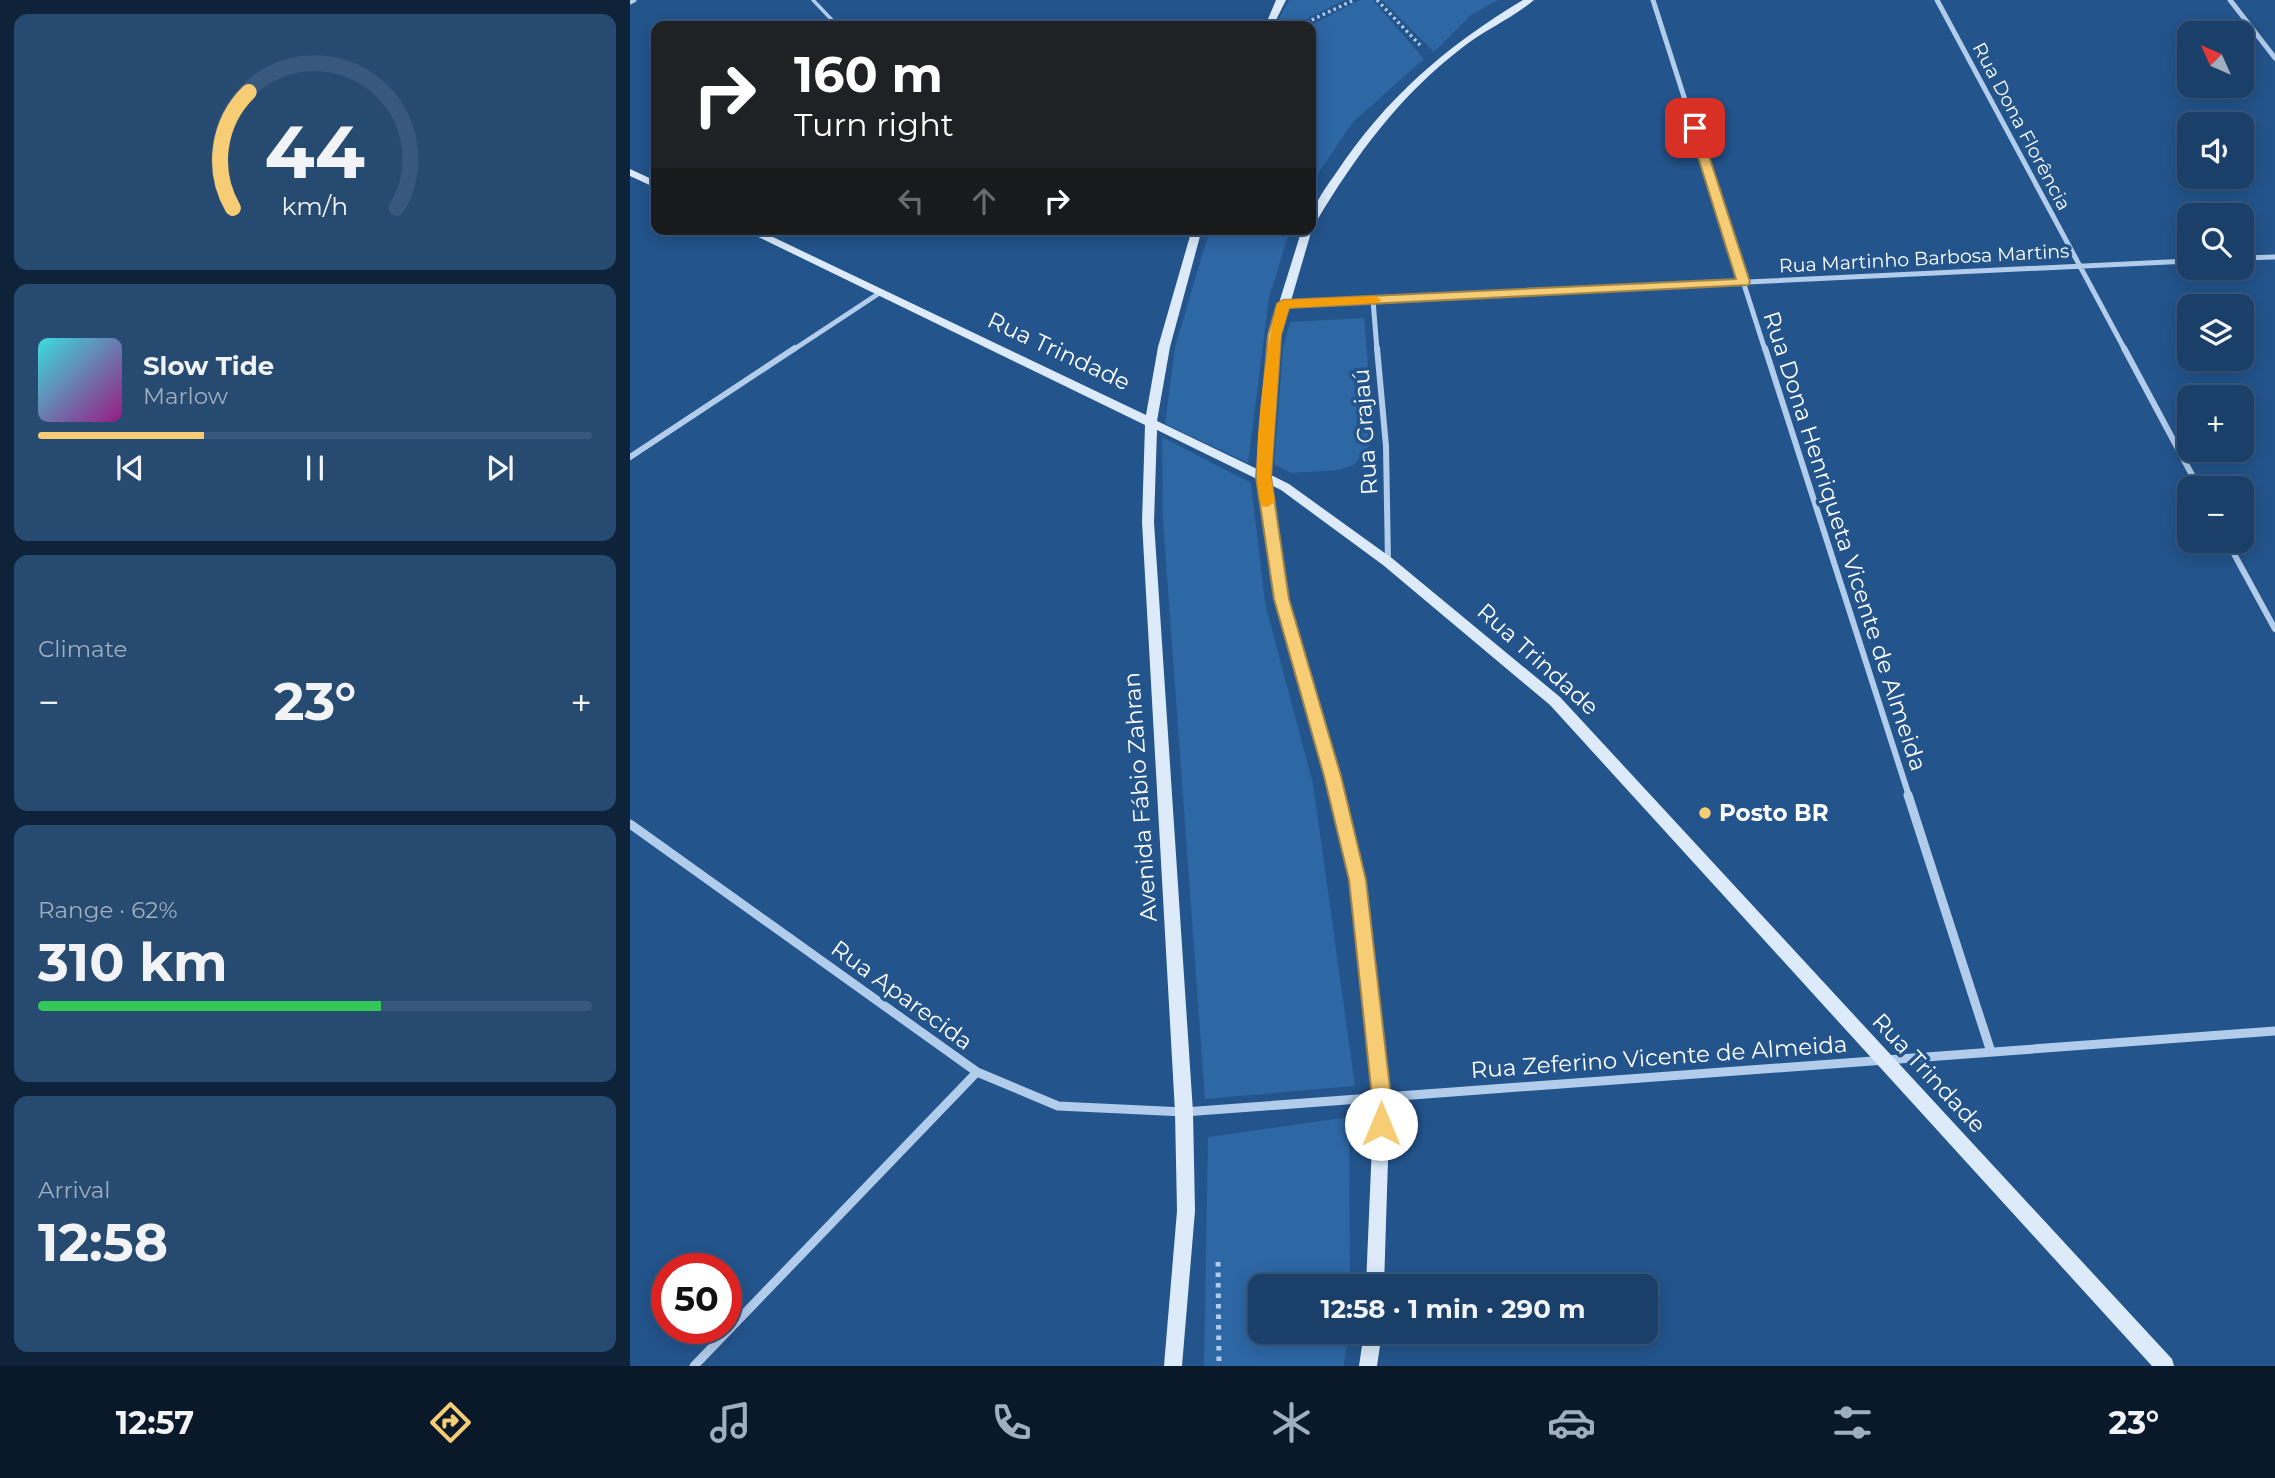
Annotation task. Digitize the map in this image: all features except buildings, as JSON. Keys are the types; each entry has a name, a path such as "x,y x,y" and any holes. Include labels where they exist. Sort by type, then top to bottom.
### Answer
{"main road":[{"path":"1272,21 1282,0"},
{"path":"1316,213 1336,177 1368,131 1435,62 1481,27 1529,0"},
{"path":"630,172 651,182"},
{"name":"Rua Trindade","path":"759,235 1264,477 1285,488 1388,562 1555,701 2165,1366"},
{"name":"Avenida Fábio Zahran","path":"1173,1366 1186,1211 1184,1112 1148,522 1151,421 1164,347 1195,235"},
{"path":"1305,235 1275,335 1264,477 1282,599 1333,776 1357,880 1382,1097 1375,1274"},
{"path":"1368,1366 1371,1344"}],"street":[{"name":"Rua Dona Henriqueta Vicente de Almeida","path":"1653,0 1991,1052"},
{"name":"Rua Dona Florência","path":"1937,0 2193,476"},
{"path":"2230,0 2275,58"},
{"path":"2254,258 2275,257"},
{"name":"Rua Martinho Barbosa Martins","path":"1283,304 2177,262"},
{"path":"630,457 878,294"},
{"name":"Rua Grajaú","path":"1373,300 1386,446 1388,562"},
{"path":"2234,553 2275,629"},
{"name":"Rua Aparecida","path":"630,824 977,1072 1058,1106 1184,1112"},
{"name":"Rua Zeferino Vicente de Almeida","path":"1184,1112 2275,1031"},
{"path":"694,1366 977,1072"}],"lane":[{"path":"813,0 833,21"}],"path":[{"path":"1309,21 1354,0"},
{"path":"1377,0 1435,62"}],"shaded area":[{"path":"1289,0 1345,0 1302,21 1278,21"},
{"path":"1360,0 1373,0 1424,59 1353,122 1316,177 1316,22"},
{"path":"1382,0 1498,0 1471,15 1434,52"},
{"path":"1208,235 1288,235 1269,298 1248,463 1165,424 1175,347"},
{"path":"1364,318 1374,440 1354,465 1340,470 1291,473 1274,464 1283,348 1290,322"},
{"path":"1162,437 1251,483 1265,603 1313,784 1355,1086 1205,1099 1163,521"},
{"path":"1349,1117 1350,1274 1248,1274 1248,1344 1347,1344 1344,1366 1204,1366 1208,1137"}],"slow traffic":[{"path":"1267,502 1264,477 1275,335 1283,304 1375,300"}],"place":[{"name":"Posto BR","path":"1705,813"}],"route":[{"path":"1381,1124 1382,1097 1357,880 1333,776 1282,599 1264,477 1275,335 1283,304 1744,282 1695,128"}]}
